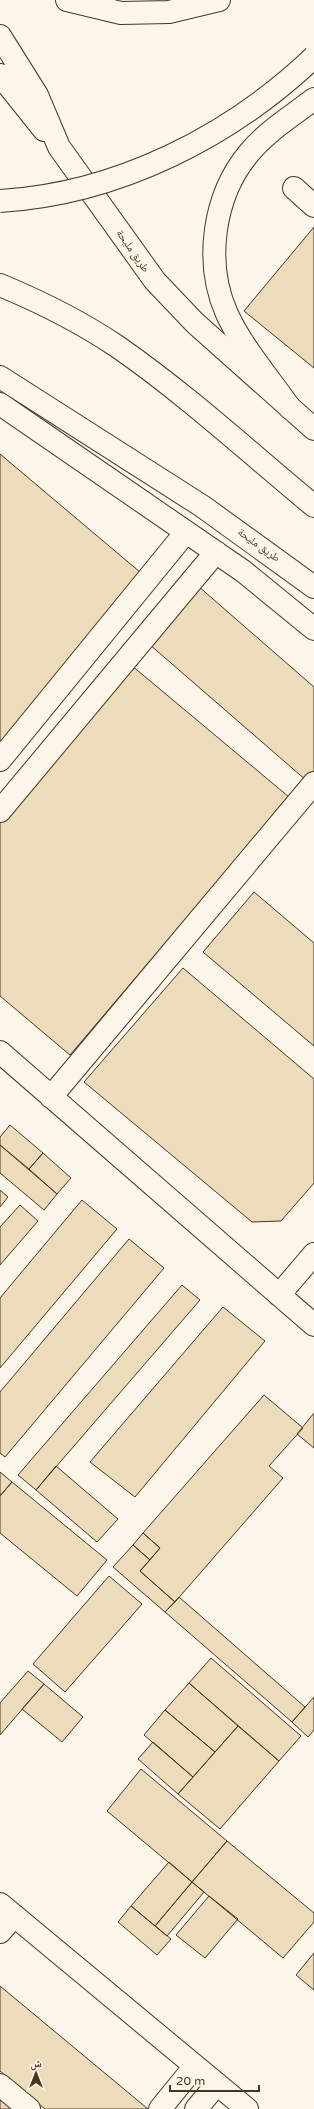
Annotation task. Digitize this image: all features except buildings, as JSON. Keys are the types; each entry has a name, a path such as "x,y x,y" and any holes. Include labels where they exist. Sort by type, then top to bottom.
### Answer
{"main road":[{"path":"67,0 128,13 169,12 219,0"},
{"name":"طريق مليحة","path":"0,36 37,95 59,147 155,281 195,323 314,429"},
{"path":"0,201 74,190 129,173 175,155 212,134 262,100 290,80 314,57"},
{"path":"0,75 59,147"},
{"path":"290,408 245,344 227,314 217,282 214,248 219,214 228,189 248,153 272,129 314,99"},
{"path":"294,188 314,206"},
{"path":"0,285 73,319 118,347 160,378 314,506"},
{"name":"طريق مليحة","path":"0,377 208,510 314,587"},
{"path":"0,404 243,571 314,629"},
{"path":"0,760 186,532"},
{"path":"0,810 216,552"},
{"path":"51,1097 314,783"},
{"path":"0,1052 314,1325"},
{"path":"279,1295 314,1254"},
{"path":"0,1932 4,1909 247,2109"},
{"path":"160,2109 195,2066"},
{"path":"196,2109 217,2084"},
{"path":"0,2085 29,2109"}]}
